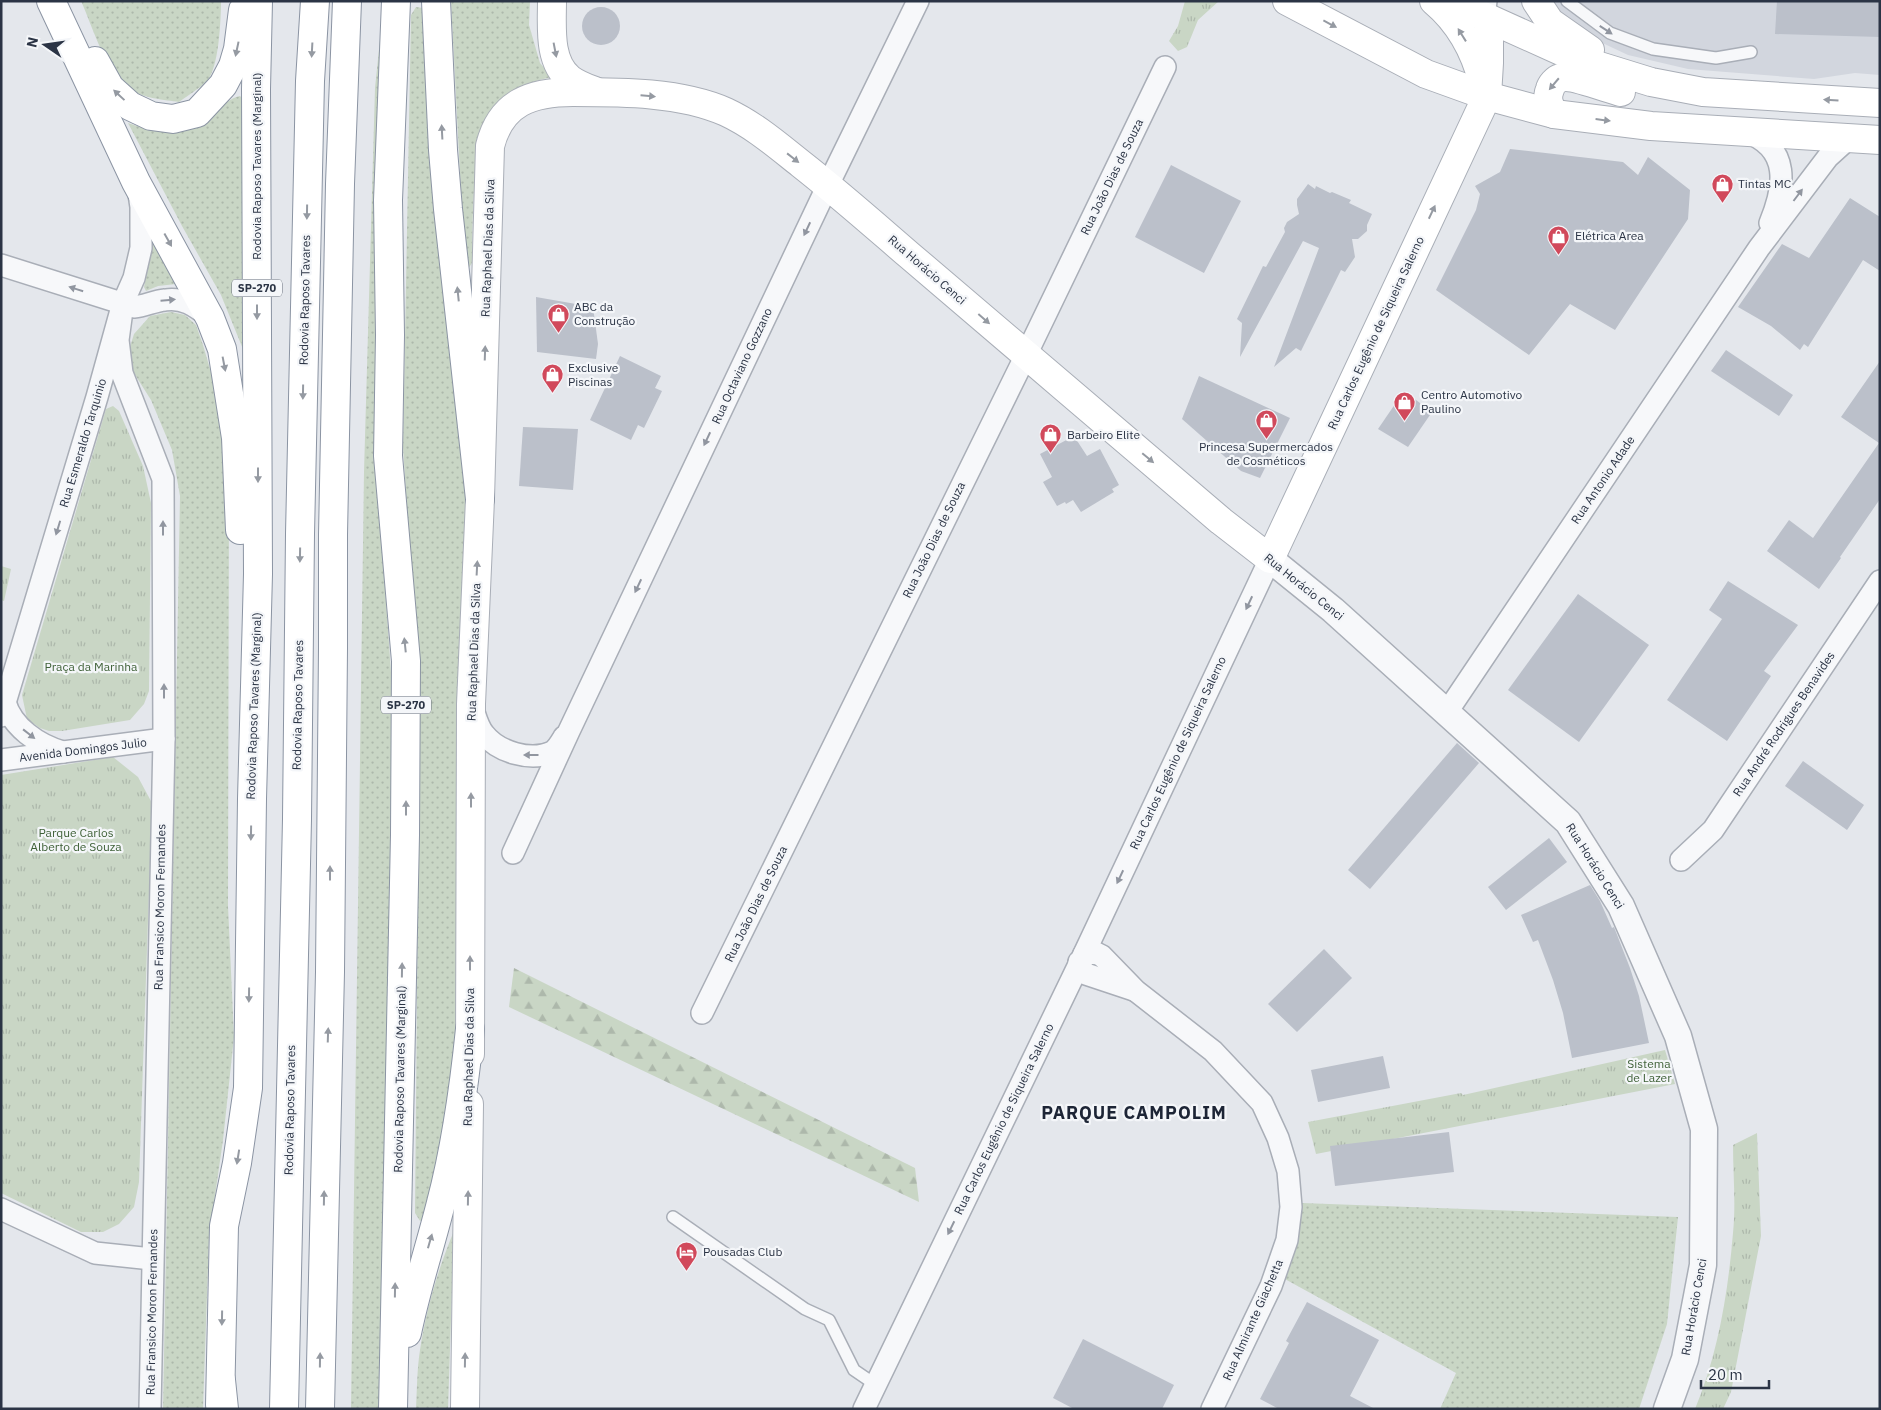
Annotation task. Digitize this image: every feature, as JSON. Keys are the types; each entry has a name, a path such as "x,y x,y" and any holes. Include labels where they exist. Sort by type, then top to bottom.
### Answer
{"main road":[{"path":"55,3 92,54 110,88 130,106 151,116 173,119 198,113 223,85 233,66 238,49 244,1"},
{"name":"Rodovia Raposo Tavares (Marginal)","path":"220,1409 224,1226 237,1163 248,1088 252,799 258,574 256,90 258,1"},
{"name":"Rodovia Raposo Tavares","path":"284,1409 297,819 300,534 310,81 315,1"},
{"path":"320,1409 330,972 333,526 346,1"},
{"name":"Rodovia Raposo Tavares (Marginal)","path":"394,1409 405,835 406,671 388,456 390,335 388,200 396,1"},
{"path":"436,1 447,190 480,499"},
{"path":"552,1 554,48 564,73 578,84 599,92"},
{"path":"1287,1 1426,74 1487,96 1554,114 1651,126 1880,140"},
{"path":"1434,1 1448,14 1476,57 1487,96"},
{"path":"1450,1 1490,10 1583,61 1651,82 1703,92"},
{"path":"1536,1 1550,22 1624,74"},
{"path":"55,3 136,182 210,318"},
{"path":"1487,96 1490,10"},
{"path":"1554,114 1547,97 1551,86 1559,78 1569,77 1620,92 1703,92 1880,103"},
{"name":"Rua Raphael Dias da Silva","path":"465,1409 470,1029 471,704 480,499 490,146 493,134 506,112 520,101 531,97 565,92 599,92"},
{"name":"Rua Horácio Cenci","path":"599,92 692,100 725,112 756,128 828,185 1026,355 1221,520 1270,559"},
{"name":"Rua Carlos Eugênio de Siqueira Salerno","path":"1270,559 1487,96"},
{"name":"SP-270","path":"210,318 222,349 236,438 252,799"},
{"name":"Rua Horácio Cenci","path":"1221,520 1238,527 1258,530 1275,524 1293,510"},
{"path":"394,1409 415,1293 441,1204 452,1158 462,1099 470,1029"},
{"path":"221,1380 224,1409"}],"street":[{"name":"Rua Octaviano Gozzano","path":"513,853 828,185 918,1"},
{"name":"Rua João Dias de Souza","path":"702,1014 1026,355 1165,67"},
{"name":"Rua Antonio Adade","path":"1743,131 1767,142 1778,158 1782,177 1778,200 1758,248"},
{"name":"Rua Antonio Adade","path":"1447,712 1758,248 1828,156 1849,138"},
{"name":"Rua Esmeraldo Tarquinio","path":"66,752 45,745 23,729 3,709 97,398 123,303 134,278 141,248 142,207 136,182"},
{"path":"1,265 134,307 165,300 183,300 195,306 210,318"},
{"name":"Rua Fransico Moron Fernandes","path":"123,303 118,340 122,373 163,478 164,739 150,1409"},
{"name":"Rua Fransico Moron Fernandes","path":"97,398 108,386 115,386 121,390 138,411"},
{"name":"Rua Horácio Cenci","path":"1270,559 1333,610 1568,822 1621,906 1678,1036 1704,1128 1703,1265 1685,1359 1667,1409"},
{"name":"Rua Carlos Eugênio de Siqueira Salerno","path":"864,1409 1082,958 1270,559"},
{"name":"Rua André Rodrigues Benavides","path":"1681,860 1713,830 1880,582"},
{"name":"Rua Octaviano Gozzano","path":"471,704 484,734 492,743 512,753 528,756 554,751 569,731"},
{"name":"Avenida Domingos Julio","path":"1,760 164,739"},
{"name":"Rua Almirante Giachetta","path":"1082,958 1096,953 1102,956 1136,991 1213,1051 1262,1103 1278,1138 1288,1171 1291,1207 1287,1240 1270,1286 1212,1409"},
{"path":"1,1209 96,1253 152,1258"}],"lane":[{"path":"1567,1 1610,33 1653,49 1716,58 1751,52"},
{"path":"673,1217 805,1309 829,1320 854,1370 876,1385"}],"shaded area":[{"path":"1546,1 1880,1 1880,75 1855,73 1814,79 1688,69 1628,55 1581,33"}],"green space":[{"path":"81,1 221,1 217,55 211,75 204,84 179,102 140,95 121,81 106,60"},
{"path":"384,1 378,97 375,349 377,474 395,729 382,1409 351,1409 364,472 375,88"},
{"path":"451,1 530,1 529,25 540,63 552,77 528,84 504,97 493,109 486,124 477,162 473,205 472,263 468,269 465,269"},
{"path":"1185,1 1219,1 1198,20 1187,47 1178,51 1169,41 1178,26"},
{"path":"416,7 423,8 449,283 469,534 459,1077 426,1218 420,1221 415,1213 420,662 403,447 411,15"},
{"path":"240,96 244,100 247,359 221,295 128,123 163,132 183,130 193,127 229,100"},
{"path":"157,238 176,284 158,286 146,291 144,287 153,244"},
{"path":"171,312 185,315 196,325 203,345 224,417 229,490 228,906 234,1037 223,1140 209,1237 203,1409 163,1409 180,496 172,450 151,400 132,370 128,353 134,334 150,316"},
{"name":"Praça da Marinha","path":"113,406 119,411 143,466 151,503 149,691 144,704 130,720 62,731 49,731 40,728 27,719 22,695 106,409"},
{"path":"1,566 11,569 4,601 1,600"},
{"name":"Parque Carlos Alberto de Souza","path":"113,757 138,777 152,803 139,1182 134,1207 119,1224 103,1232 81,1232 1,1193 1,775"},
{"path":"514,968 915,1168 919,1202 509,1007"},
{"name":"Sistema de Lazer","path":"1665,1050 1675,1084 1316,1154 1308,1122 1461,1093 1463,1095"},
{"path":"1757,1133 1761,1236 1731,1392 1723,1409 1695,1409 1710,1367 1725,1301 1733,1233 1733,1145"},
{"path":"1302,1203 1678,1217 1667,1324 1639,1409 1440,1409 1456,1373 1283,1278 1297,1239"},
{"path":"454,1231 448,1409 416,1409 419,1357 429,1305"}],"building":[{"path":"1777,1 1880,1 1880,37 1775,34"},
{"path":"601,7 608,8 614,13 619,19 619,33 614,39 608,44 601,45 594,44 588,39 583,33 582,26 583,19 588,13 594,8"},
{"name":"Elétrica Area","path":"1510,149 1623,162 1638,175 1648,157 1690,190 1688,219 1615,330 1570,304 1529,355 1436,290 1476,210 1480,194 1475,186 1500,172"},
{"path":"1171,165 1241,201 1204,273 1135,237"},
{"path":"1308,184 1315,189 1316,186 1351,200 1349,203 1372,214 1367,225 1367,231 1358,239 1352,239 1355,257 1345,272 1341,270 1301,351 1296,348 1274,367 1319,248 1303,241 1240,357 1242,323 1237,319 1263,266 1266,267 1285,232 1284,228 1287,222 1299,214 1297,199"},
{"path":"1850,198 1880,217 1880,271 1863,260 1808,347 1804,344 1800,350 1771,326 1738,307 1782,244 1809,258"},
{"name":"ABC da Construção","path":"536,297 593,307 598,344 596,359 537,352"},
{"path":"1726,350 1793,395 1779,416 1711,371"},
{"path":"620,356 661,376 655,388 662,391 644,428 638,425 631,440 590,420"},
{"path":"1880,361 1880,499 1819,589 1767,551 1789,520 1813,538 1879,443 1841,417"},
{"path":"1199,376 1290,418 1260,478 1241,471 1182,419"},
{"name":"Centro Automotivo Paulino","path":"1404,391 1432,412 1408,447 1378,429"},
{"path":"523,427 578,429 573,490 519,486"},
{"path":"1074,436 1087,456 1100,449 1119,485 1112,489 1114,492 1081,512 1073,500 1057,506 1043,482 1052,477 1040,454"},
{"path":"1728,581 1798,625 1764,671 1771,676 1727,741 1667,700 1722,619 1709,610"},
{"path":"1578,594 1649,645 1579,742 1508,690"},
{"path":"1457,743 1479,763 1370,889 1348,870"},
{"path":"1803,761 1864,805 1847,830 1785,786"},
{"path":"1549,838 1567,862 1506,910 1488,887"},
{"path":"1590,885 1600,901 1612,928 1614,927 1630,968 1639,996 1649,1043 1572,1058 1563,1013 1553,980 1538,940 1533,942 1521,915"},
{"path":"1324,949 1352,978 1297,1032 1268,1004"},
{"path":"1383,1056 1390,1088 1318,1102 1311,1070"},
{"path":"1449,1132 1454,1172 1335,1186 1330,1146"},
{"path":"1307,1302 1379,1340 1350,1396 1375,1409 1279,1409 1260,1399 1289,1343 1286,1341"},
{"path":"1083,1339 1174,1385 1162,1409 1074,1409 1053,1398"}],"place":[{"name":"Tintas MC","path":"1722,203"},
{"name":"Elétrica Area","path":"1559,255"},
{"name":"ABC da Construção","path":"558,333"},
{"name":"Exclusive Piscinas","path":"552,394"},
{"name":"Centro Automotivo Paulino","path":"1405,421"},
{"name":"Princesa Supermercados de Cosméticos","path":"1266,439"},
{"name":"Barbeiro Elite","path":"1051,454"},
{"name":"Pousadas Club","path":"687,1271"}],"district":[{"name":"PARQUE CAMPOLIM","path":"1134,1113"}]}
